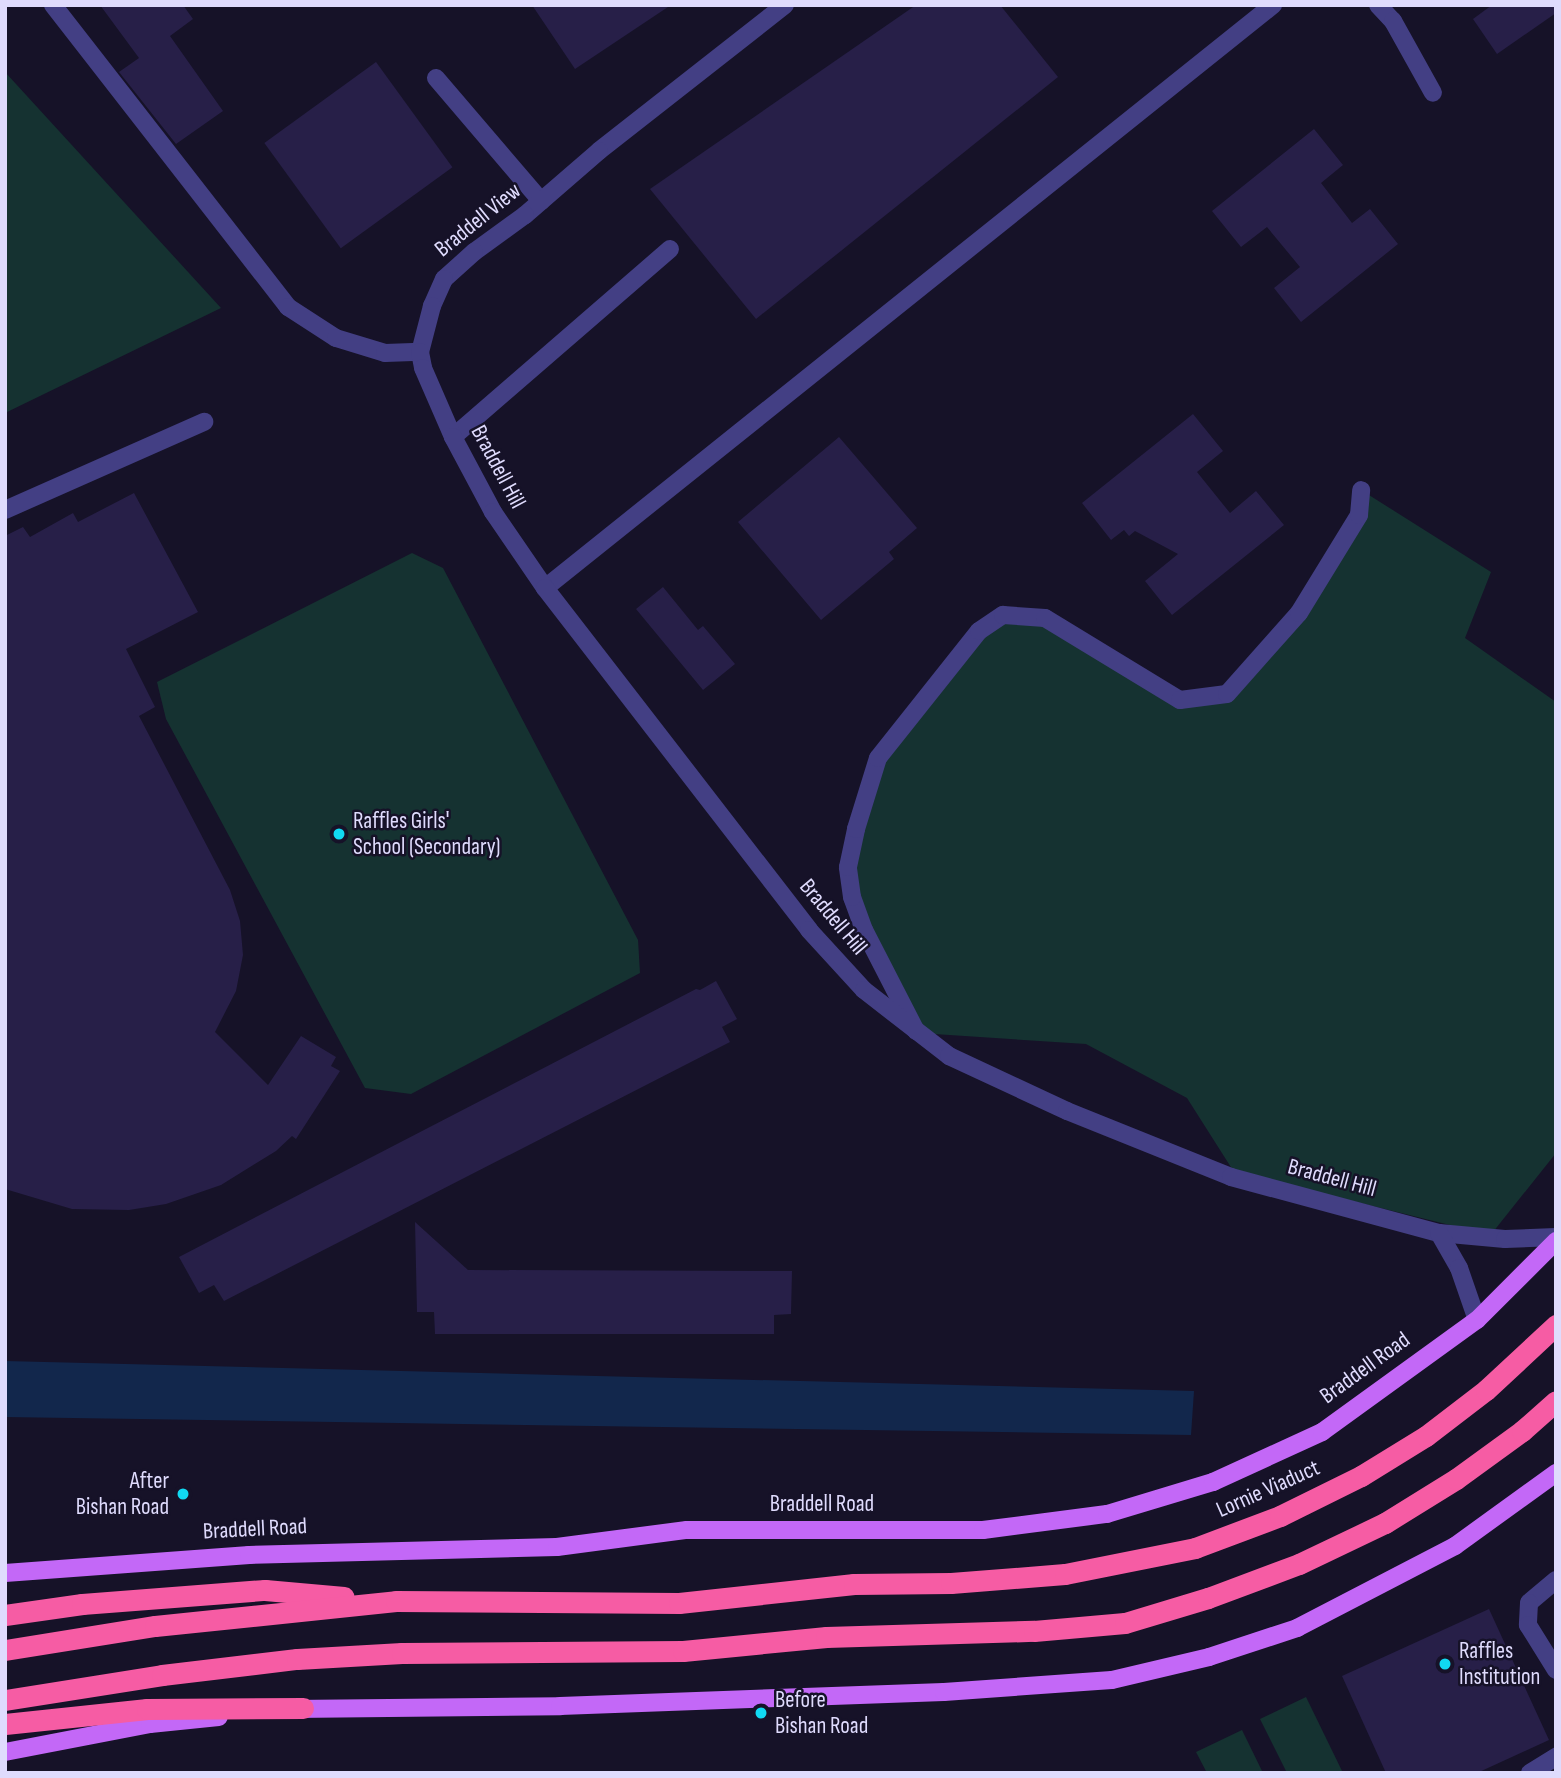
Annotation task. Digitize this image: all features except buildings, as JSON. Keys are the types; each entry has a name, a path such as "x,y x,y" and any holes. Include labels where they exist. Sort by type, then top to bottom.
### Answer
{"highway":[{"name":"Lornie Viaduct","path":"396,1601 679,1603 854,1584 951,1583 1065,1574 1195,1548 1280,1516 1361,1476 1426,1436 1486,1390 1556,1325"},
{"path":"5,1700 162,1675 297,1659 402,1653 683,1651 827,1637 1125,1623 1208,1598 1299,1564 1385,1523 1455,1479 1522,1431 1556,1401"},
{"path":"5,1615 82,1604 265,1590 396,1601"},
{"path":"5,1650 155,1626 396,1601"},
{"path":"5,1724 147,1709 303,1708"}],"main road":[{"name":"Braddell Road","path":"5,1573 249,1555 557,1546 687,1530 984,1530 1107,1514 1213,1482 1322,1432 1477,1320 1556,1239"},
{"path":"5,1752 150,1724 303,1708 559,1706 944,1692 1112,1681 1209,1657 1297,1629 1455,1546 1556,1473"}],"street":[{"path":"53,5 288,307 336,338 385,353 420,352"},
{"name":"Braddell View","path":"420,352 432,306 444,279 599,151 785,5"},
{"path":"545,588 1273,5"},
{"path":"1378,5 1393,21 1433,93"},
{"path":"436,78 541,201"},
{"path":"453,437 670,248"},
{"name":"Braddell Hill","path":"420,352 429,383 453,437 493,512 545,588 809,930 864,990 917,1034 949,1056 1035,1097 1231,1177 1439,1233 1505,1239 1556,1239"},
{"path":"5,510 204,422"},
{"path":"917,1034 864,930 852,898 848,867 856,828 877,758 979,631 1003,615 1045,618 1180,700 1227,694 1299,613 1359,515 1361,490"},
{"path":"1439,1233 1459,1268 1477,1320"},
{"path":"1556,1580 1529,1603 1528,1625 1556,1670"},
{"path":"1530,1773 1556,1757"}],"green space":[{"path":"5,72 221,308 5,413"},
{"path":"1361,490 1491,572 1465,638 1556,702 1556,1153 1493,1232 1458,1227 1234,1172 1187,1098 1086,1044 919,1033 852,897 856,829 878,758 1003,615 1045,618 1180,700 1227,694 1299,613 1359,515"},
{"path":"412,553 443,568 638,940 640,973 411,1094 365,1088 166,719 157,682"},
{"path":"1306,1697 1343,1773 1287,1773 1260,1719"},
{"path":"1242,1730 1263,1773 1207,1773 1196,1752"}],"water":[{"path":"5,1361 1194,1391 1191,1435 5,1417"}],"place":[{"name":"Raffles Girls' School (Secondary)","path":"339,834"},
{"name":"After Bishan Road","path":"183,1494"},
{"name":"Raffles Institution","path":"1445,1664"},
{"name":"Before Bishan Road","path":"761,1713"}]}
